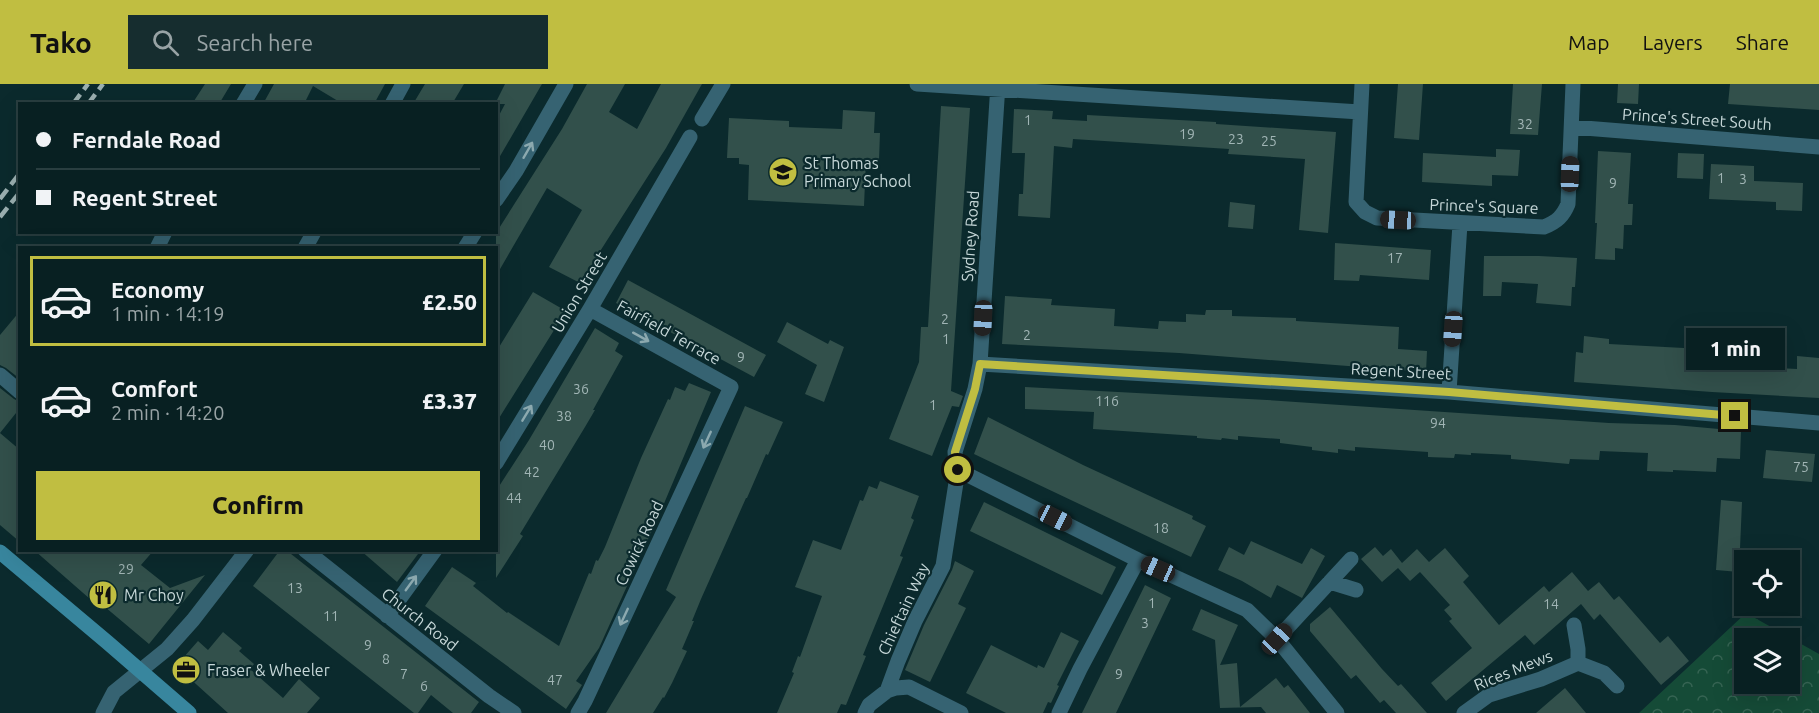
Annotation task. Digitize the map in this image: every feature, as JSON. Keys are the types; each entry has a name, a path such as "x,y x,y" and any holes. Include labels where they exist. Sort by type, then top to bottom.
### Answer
{"main road":[{"path":"0,552 189,713"}],"street":[{"path":"244,102 255,84"},
{"path":"393,102 404,84"},
{"path":"498,197 516,171 566,84"},
{"path":"702,119 723,84"},
{"path":"917,84 998,87 1360,112"},
{"name":"Prince's Square","path":"1362,84 1356,202 1360,208 1377,218 1544,227 1564,215 1568,204 1573,84"},
{"name":"Sydney Road","path":"975,389 980,364 998,87"},
{"name":"Prince's Street South","path":"1572,127 1819,147"},
{"name":"Union Street","path":"498,460 590,309 690,137"},
{"path":"1449,392 1460,224"},
{"name":"Fairfield Terrace","path":"590,309 731,387"},
{"name":"Regent Street","path":"980,364 1449,392 1819,423"},
{"path":"0,375 18,390"},
{"name":"Cowick Road","path":"578,713 731,387"},
{"name":"Chieftain Way","path":"865,713 869,705 887,691 915,621 943,566 958,470 955,452 975,389"},
{"path":"958,470 1138,560 1247,610 1277,639 1337,713"},
{"path":"103,713 114,692 166,649 193,620 245,552"},
{"name":"Church Road","path":"307,552 489,696 514,713"},
{"path":"387,616 434,552"},
{"path":"1277,639 1351,559"},
{"path":"1059,713 1138,560"},
{"path":"1330,582 1356,590"},
{"name":"Rices Mews","path":"1575,625 1578,663"},
{"name":"Rices Mews","path":"1464,713 1490,695 1541,679 1578,663 1604,674 1617,686"},
{"path":"887,691 909,687 960,713"}],"green space":[{"path":"1743,616 1751,616 1773,628 1734,628 1734,694 1800,694 1800,643 1819,654 1819,713 1639,713"}],"building":[{"path":"205,84 231,84 220,102 193,102"},
{"path":"274,84 385,84 375,102 340,102 313,86 305,102 264,102"},
{"path":"425,84 464,84 453,102 414,102"},
{"path":"505,84 542,84 498,160 498,117 505,104 496,102"},
{"path":"587,84 625,84 609,112 637,129 661,84 702,84 666,148 597,256 582,284 549,267 582,210 547,188 498,273 496,234 562,129"},
{"path":"1398,84 1423,84 1419,140 1394,138"},
{"path":"1513,84 1542,84 1538,135 1510,134"},
{"path":"1618,84 1639,84 1638,104 1617,103"},
{"path":"1730,84 1819,84 1819,110 1728,104"},
{"path":"941,106 970,108 951,391 963,396 959,407 952,406 932,456 889,439 919,362 921,327 928,327"},
{"path":"1014,109 1053,111 1052,119 1087,121 1087,115 1216,122 1216,124 1336,132 1328,233 1299,230 1305,159 1228,154 1229,149 1073,139 1072,148 1054,146 1050,218 1018,216 1019,194 1023,194 1025,153 1012,153"},
{"path":"843,110 875,112 874,133 880,133 879,160 866,159 864,206 748,200 749,165 739,164 739,158 727,158 729,118 789,121 789,127 842,129"},
{"path":"1496,149 1520,150 1518,176 1492,175 1492,186 1422,182 1423,153 1496,157"},
{"path":"1598,151 1631,153 1628,204 1633,204 1632,225 1624,225 1623,249 1615,248 1615,260 1595,259"},
{"path":"1678,153 1704,154 1703,179 1677,178"},
{"path":"1711,164 1754,166 1754,181 1803,183 1802,211 1776,210 1776,202 1709,199"},
{"path":"1230,202 1255,205 1253,229 1228,227"},
{"path":"1335,243 1431,250 1429,280 1360,275 1359,281 1334,280"},
{"path":"1484,256 1577,258 1571,306 1536,303 1538,284 1502,282 1501,296 1483,296"},
{"path":"628,280 766,355 754,377 616,303"},
{"path":"533,292 566,311 498,420 498,349"},
{"path":"1005,296 1052,299 1051,305 1115,309 1114,326 1158,329 1159,321 1186,322 1186,314 1205,315 1206,310 1232,310 1232,316 1296,318 1296,321 1399,327 1398,349 1427,351 1426,372 1179,353 1002,344"},
{"path":"18,313 18,377 0,365 0,335"},
{"path":"787,322 828,344 830,340 844,347 824,402 805,394 817,365 777,342"},
{"path":"595,328 619,343 615,351 623,356 593,410 595,410 520,534 523,536 496,578 498,488"},
{"path":"1584,336 1609,339 1609,344 1740,351 1740,354 1757,355 1757,367 1797,369 1797,356 1819,358 1819,398 1574,382 1576,352 1583,353"},
{"path":"689,383 711,392 599,648 576,681 582,685 566,709 425,606 452,567 476,583 473,586 507,613 559,646 589,573 591,574 596,560 598,561 605,547 668,399 670,400 675,387 685,391"},
{"path":"1025,387 1267,400 1609,423 1675,425 1741,431 1740,459 1717,458 1716,472 1647,471 1648,453 1600,451 1599,460 1570,459 1569,464 1511,459 1511,455 1471,453 1471,455 1455,454 1454,458 1428,457 1428,452 1355,447 1355,451 1338,449 1338,453 1280,443 1280,439 1238,436 1238,440 1222,438 1221,440 1197,438 1197,436 1093,429 1094,412 1025,409"},
{"path":"0,388 18,401 18,410 0,433"},
{"path":"745,406 783,422 768,455 766,454 701,599 682,649 687,651 664,698 653,713 606,713 676,597 666,590"},
{"path":"988,417 1083,465 1193,516 1192,519 1206,526 1191,557 974,454"},
{"path":"0,433 18,448 18,540 0,525"},
{"path":"1766,450 1815,454 1812,482 1763,478"},
{"path":"880,481 919,496 911,518 914,520 900,556 903,557 863,655 866,656 846,705 841,704 837,713 777,713 822,596 795,587 813,540 841,550 860,500 863,501 869,486 877,489"},
{"path":"1721,500 1742,502 1740,550 1734,550 1734,572 1716,570"},
{"path":"984,502 1116,567 1102,595 970,531"},
{"path":"1251,541 1302,564 1311,548 1325,556 1302,598 1277,585 1271,598 1218,570 1229,547 1244,555"},
{"path":"1375,547 1383,556 1391,549 1402,563 1417,549 1429,562 1445,548 1469,576 1463,582 1499,625 1544,586 1549,592 1572,572 1588,591 1599,582 1614,600 1619,596 1660,643 1668,636 1689,661 1661,685 1600,614 1594,620 1581,604 1534,645 1525,635 1446,701 1431,683 1472,648 1449,621 1452,619 1444,610 1450,605 1420,572 1410,581 1398,568 1382,582 1361,559"},
{"path":"36,552 152,552 141,565 170,588 205,575 149,644 105,607 90,599"},
{"path":"278,552 289,552 479,702 471,713 453,713 431,695 418,713 414,713 253,586"},
{"path":"362,552 420,552 397,582"},
{"path":"955,561 974,571 958,604 966,608 930,682 905,670"},
{"path":"1145,585 1171,598 1116,713 1082,713"},
{"path":"1330,607 1382,669 1398,686 1401,684 1427,713 1396,713 1384,700 1380,703 1356,675 1351,679 1310,631 1310,624"},
{"path":"1201,609 1238,625 1220,665 1237,663 1240,707 1276,678 1284,688 1288,685 1310,713 1266,713 1261,707 1220,708 1215,640 1192,630"},
{"path":"223,632 242,648 239,651 254,664 250,669 283,698 299,679 320,698 307,713 228,713 176,666 198,641 208,650"},
{"path":"1061,632 1079,641 1057,685 1059,686 1051,703 1048,702 1043,713 1006,713 966,693 991,645 1037,668 1038,665 1044,668"},
{"path":"1565,688 1586,713 1536,713"}],"railway":[{"path":"74,102 88,84"},
{"path":"90,102 103,84"},
{"path":"0,199 18,176"},
{"path":"0,217 18,194"}],"place":[{"name":"St Thomas Primary School","path":"783,172"},
{"name":"Mr Choy","path":"103,595"},
{"name":"Fraser & Wheeler","path":"186,670"}],"route":[{"path":"958,470 955,452 975,389 980,364 1449,392 1735,416"}]}
